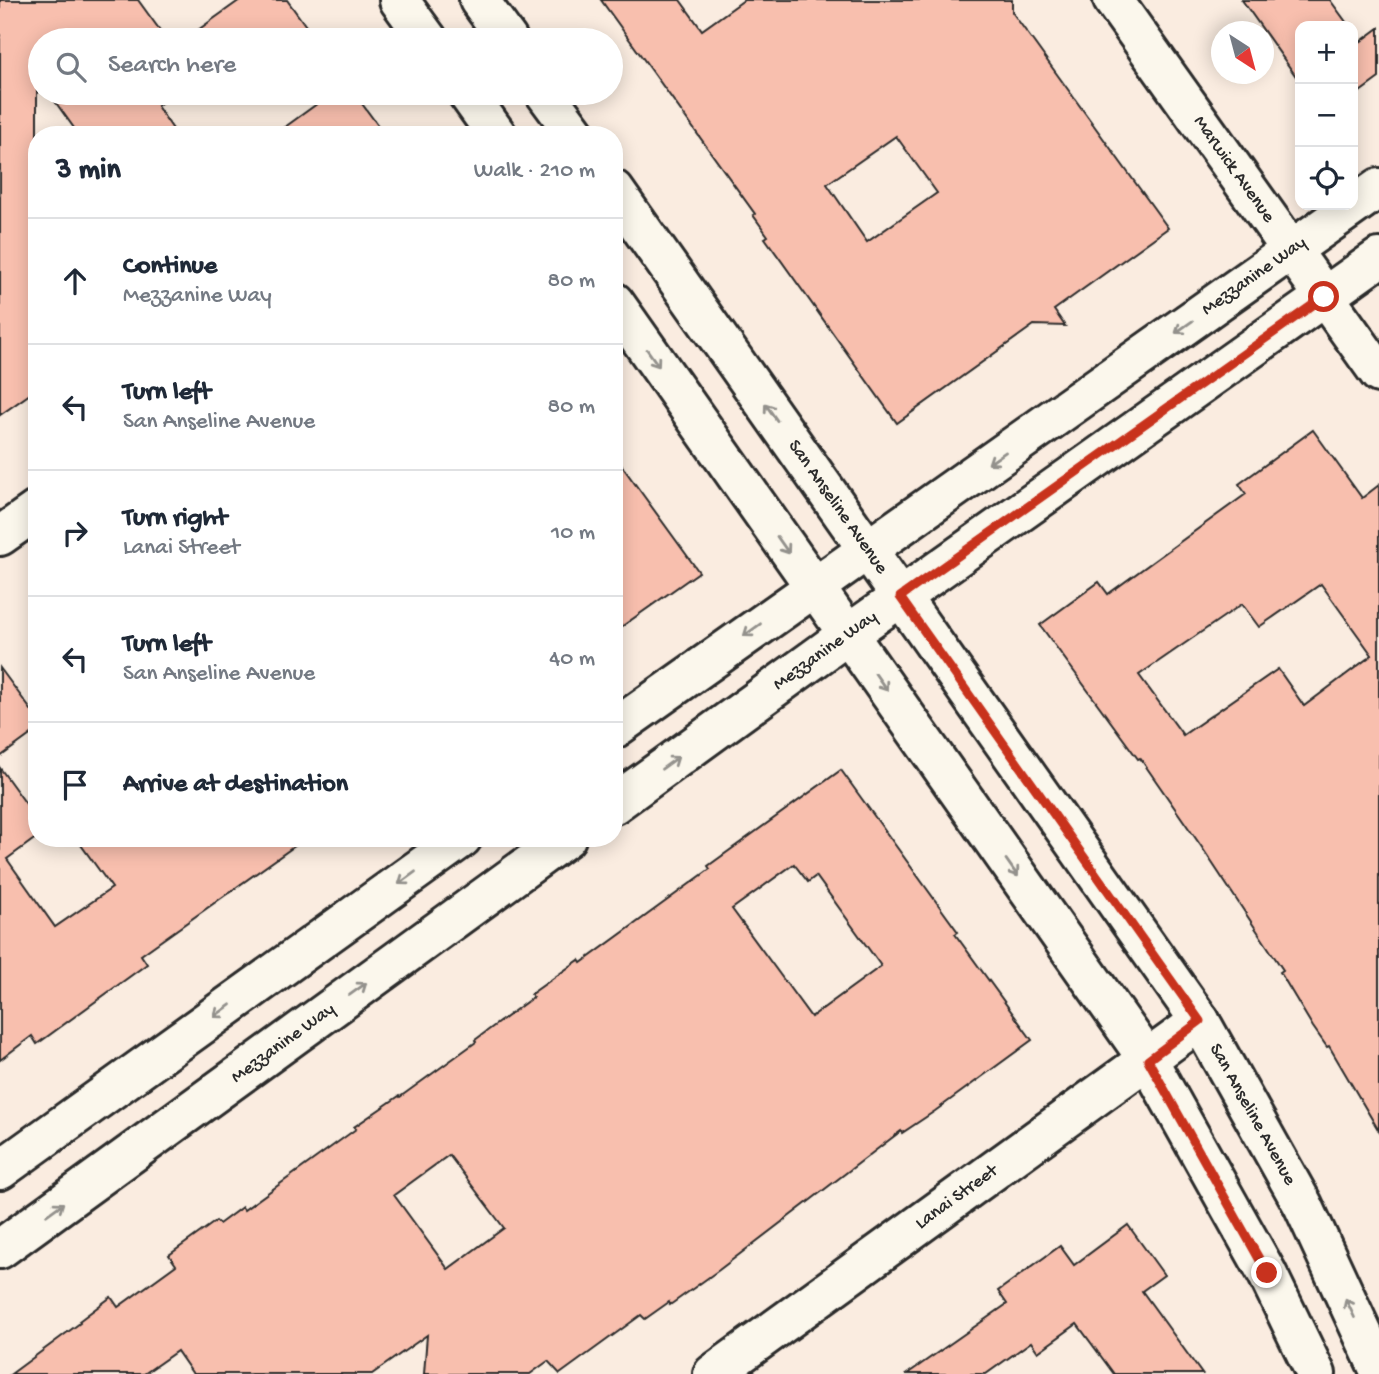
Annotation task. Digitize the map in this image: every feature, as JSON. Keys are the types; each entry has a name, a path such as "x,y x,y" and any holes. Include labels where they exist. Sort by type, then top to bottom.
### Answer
{"street":[{"path":"399,0 419,28"},
{"path":"479,0 499,28"},
{"name":"Marwick Avenue","path":"1113,0 1379,373"},
{"path":"476,105 491,126"},
{"path":"552,105 566,126"},
{"name":"Mezzanine Way","path":"623,723 1379,188"},
{"name":"San Anseline Avenue","path":"623,203 1200,1021 1303,1205 1379,1369"},
{"name":"Mezzanine Way","path":"623,797 900,597 1379,258"},
{"path":"623,315 1148,1060 1267,1273 1316,1374"},
{"path":"0,536 28,516"},
{"path":"0,1170 449,847"},
{"name":"Mezzanine Way","path":"0,1249 554,847"},
{"name":"Lanai Street","path":"713,1374 1200,1021"}],"building":[{"path":"0,0 138,0 158,28 28,28 28,105 37,105 37,126 28,126 28,395 0,415"},
{"path":"240,0 287,0 307,28 201,28"},
{"path":"601,0 680,0 702,30 744,0 1012,0 1012,12 1168,228 1054,310 1065,326 1034,325 897,423 765,238 768,236 753,215 755,214","holes":["896,136 937,193 867,242 827,184"]},
{"path":"1242,0 1330,0 1345,21 1295,21 1295,75 1274,45 1274,21 1257,21"},
{"path":"1379,28 1379,78 1358,93 1358,39 1360,42"},
{"path":"58,105 158,105 171,126 73,126"},
{"path":"315,105 363,105 378,126 286,126"},
{"path":"1313,430 1362,498 1379,485 1379,1131 1329,1046 1327,1047 1313,1027 1280,972 1283,970 1201,846 1140,758 1138,759 1040,625 1099,582 1108,594 1246,494 1239,484","holes":["1321,584 1372,655 1304,706 1278,669 1183,735 1139,675 1242,604 1259,627"]},
{"path":"623,467 699,572 623,626"},
{"path":"0,668 28,706 28,737 0,757"},
{"path":"0,768 28,807 28,844 7,859 55,927 112,888 82,847 293,847 141,955 147,964 37,1044 32,1036 0,1060"},
{"path":"841,770 1032,1040 935,1111 902,1133 901,1131 670,1305 669,1302 645,1319 641,1315 560,1374 548,1361 530,1374 424,1374 427,1335 372,1374 193,1374 177,1351 144,1374 11,1374 111,1297 118,1307 176,1265 169,1255 216,1221 219,1224 242,1207 244,1210 356,1129 354,1127 476,1042 475,1040 533,997 531,994 579,960 581,963 710,869 708,866","holes":["794,864 808,882 816,876 881,966 811,1017 732,909","449,1155 504,1228 448,1269 394,1195"]},
{"path":"1128,1225 1164,1275 1142,1291 1202,1374 1114,1374 1077,1324 1038,1352 1031,1342 986,1374 907,1374 1007,1304 998,1291 1060,1246 1074,1265"}],"route":[{"path":"1267,1273 1148,1060 1200,1021 900,597 1324,297"}]}
